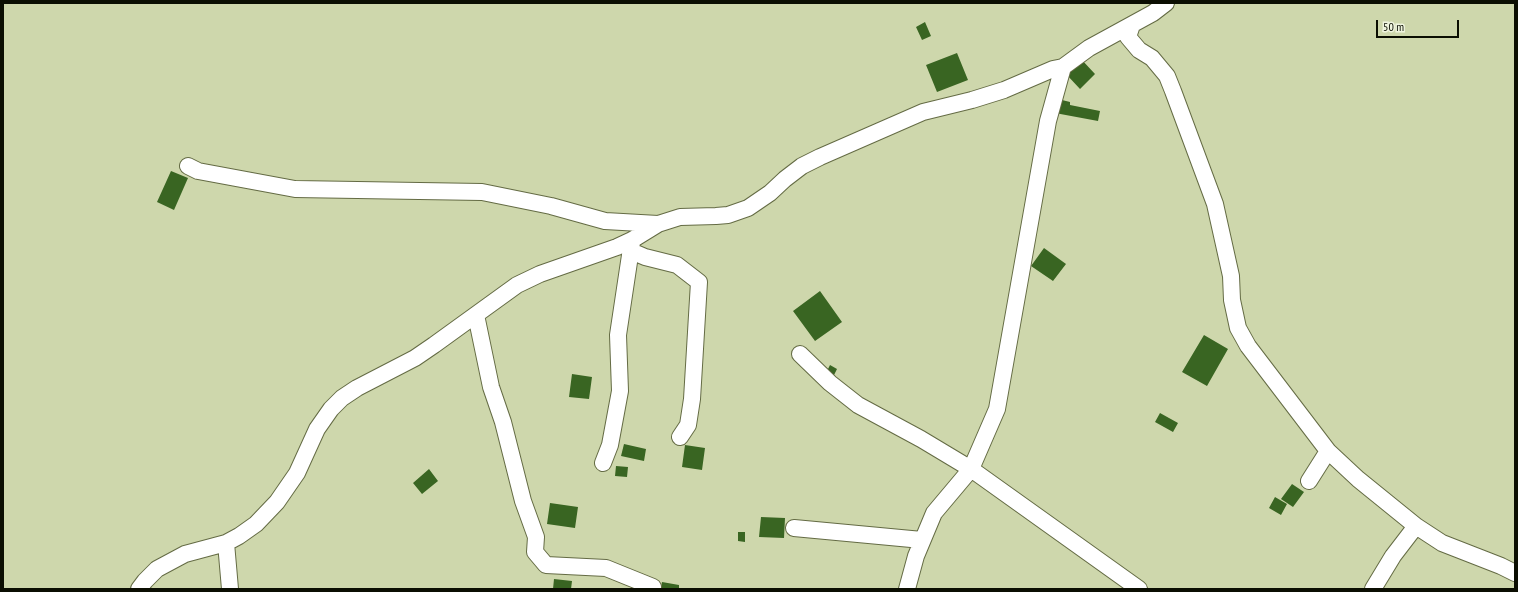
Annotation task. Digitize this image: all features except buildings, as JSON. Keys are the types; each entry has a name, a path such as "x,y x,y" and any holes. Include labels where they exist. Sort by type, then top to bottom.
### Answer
{"street":[{"path":"188,166 198,171 295,189 482,192 551,206 604,221 658,224 680,217 696,215 716,216 728,214 748,208 770,193 802,166 820,157 923,112 972,100 1004,90 1053,69 1063,67 1089,48 1153,13 1166,3"},
{"path":"1132,25 1128,37 1140,50 1152,58 1167,76 1215,204 1231,276 1232,300 1238,328 1248,346 1328,451 1358,479 1416,526 1442,542 1515,573"},
{"path":"907,589 916,556 934,513 970,469 996,409 1048,121 1063,67"},
{"path":"139,589 157,569 185,554 226,543 256,524 276,502 297,473 320,424 331,408 342,398 357,388 415,358 434,346 517,285 540,274 616,247 632,245 658,224"},
{"path":"632,245 645,257 677,265 699,282 692,399 688,426 680,437"},
{"path":"603,463 610,444 620,390 618,335 632,245"},
{"path":"476,315 491,387 503,422 523,501 536,537 536,552 546,564 606,568 653,587"},
{"path":"800,354 830,383 858,405 921,439 970,469 1139,589"},
{"path":"1309,481 1328,451"},
{"path":"1373,589 1393,556 1416,526"},
{"path":"794,528 922,540"},
{"path":"226,543 230,589"}]}
